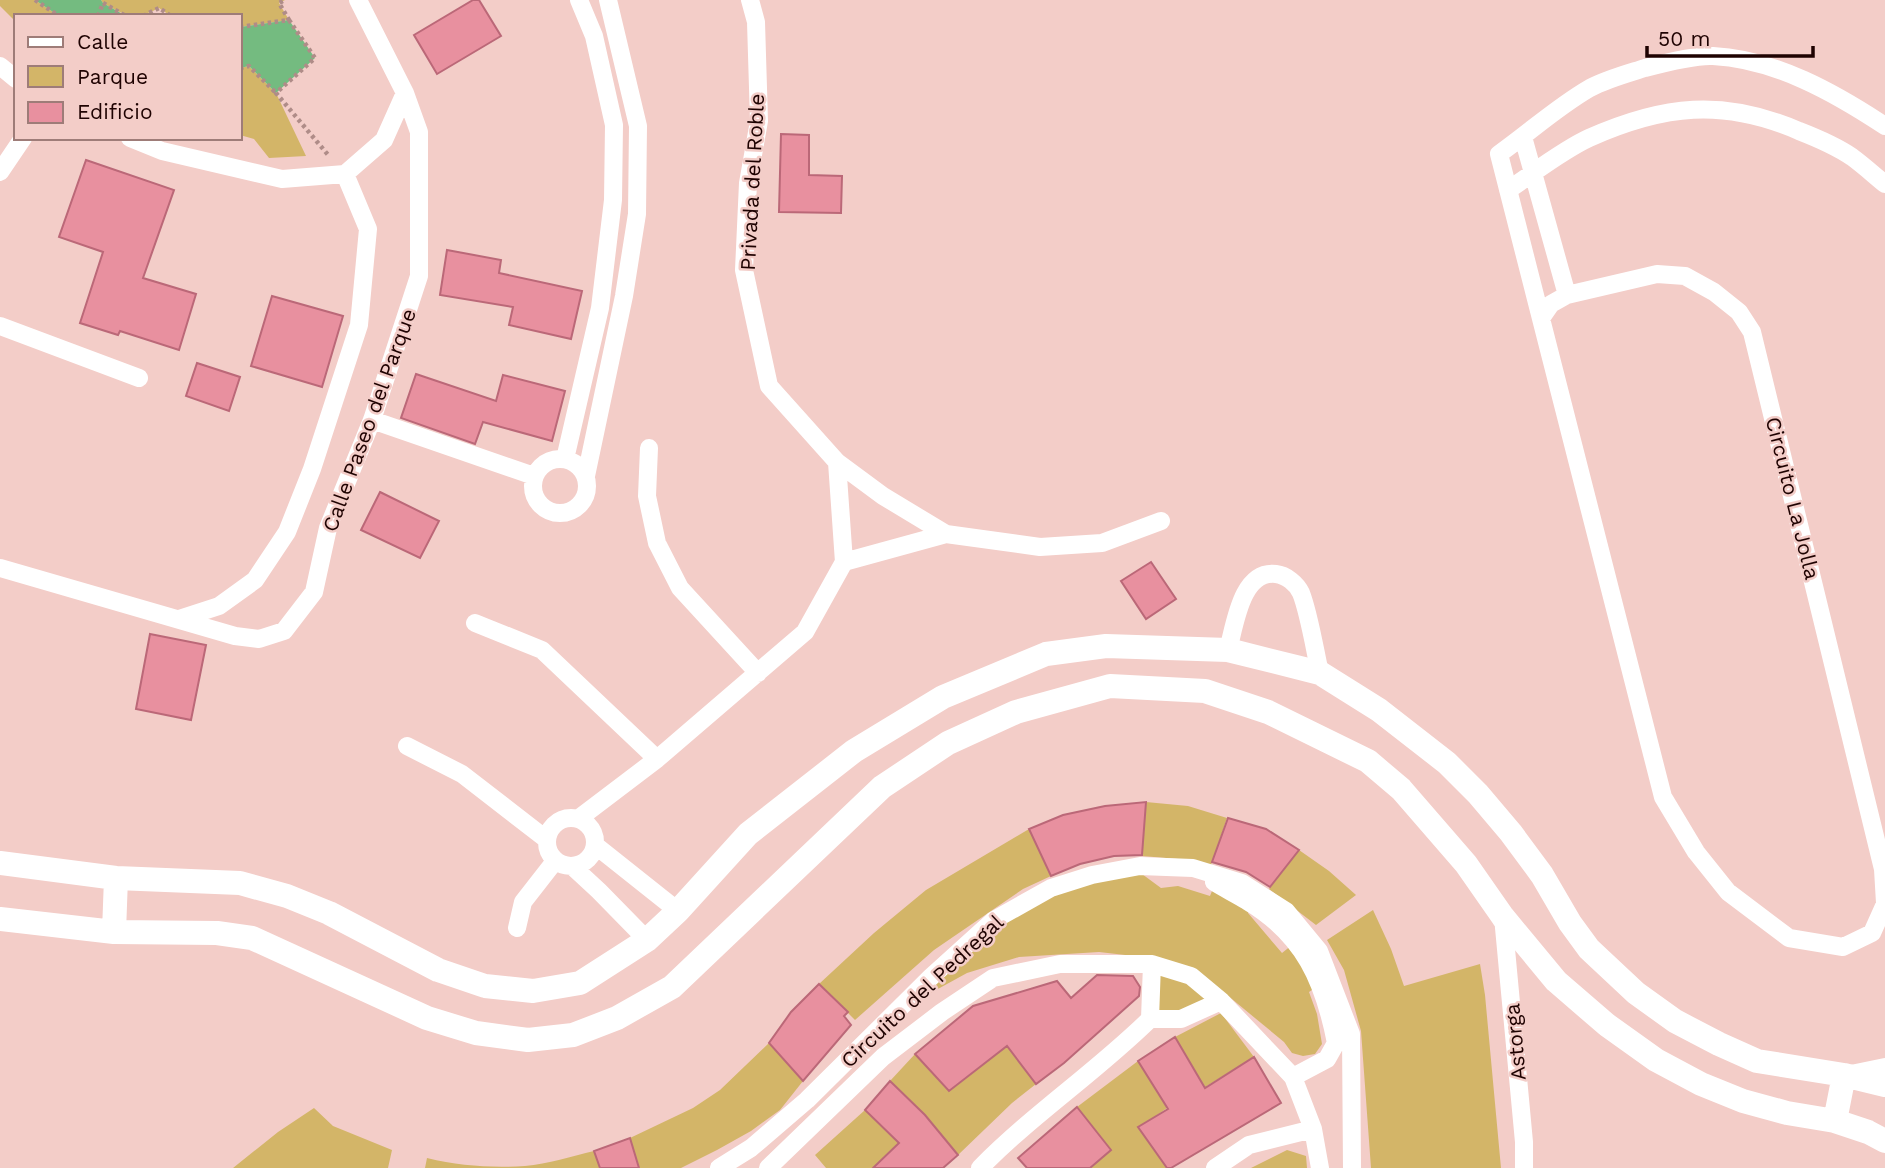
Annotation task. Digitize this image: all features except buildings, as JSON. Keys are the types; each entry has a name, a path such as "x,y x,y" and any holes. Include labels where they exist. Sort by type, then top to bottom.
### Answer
{"street":[{"name":"Calle Paseo del Parque","path":"0,568 236,636 259,639 284,631 314,592 328,528 372,420 419,276 419,132 405,93 358,0"},
{"path":"565,459 600,308 613,200 614,125 594,36 579,0"},
{"path":"586,476 574,462 565,459 546,461 534,476 532,485 538,503 555,513 573,510 581,503 587,486 586,476 624,296 637,214 638,126 608,0"},
{"name":"Privada del Roble","path":"750,0 756,22 759,121 748,183 744,270 769,386 837,462 883,496 946,534"},
{"path":"1567,295 1523,137 1542,119 1591,88 1655,66 1712,56 1774,69 1855,107 1885,126"},
{"path":"0,66 14,77"},
{"path":"135,140 162,151 282,179 345,174 384,140 405,93"},
{"path":"1508,190 1586,140 1636,119 1670,111 1707,109 1741,111 1777,121 1850,155 1885,184"},
{"name":"Circuito La Jolla","path":"1523,137 1499,154 1663,797 1696,852 1728,892 1789,938 1843,947 1872,933 1885,903 1883,869 1752,332 1739,312 1713,292 1685,276 1657,274 1567,295 1551,304 1542,317"},
{"path":"0,172 22,140"},
{"name":"Calle Paseo del Parque","path":"179,619 219,606 255,580 287,532 312,469 359,325 368,229 345,174"},
{"path":"0,326 139,378"},
{"path":"372,420 534,476"},
{"path":"649,448 647,496 657,542 680,588 758,673"},
{"path":"647,940 599,891 547,847 546,839 554,824 561,819 578,819 657,760 805,632 845,562 837,462"},
{"name":"Privada del Roble","path":"845,562 946,534 1041,547 1102,543 1161,522"},
{"path":"1228,650 1243,598 1255,579 1272,573 1283,575 1301,592 1320,673"},
{"path":"475,624 542,650 657,760"},
{"path":"1106,646 1110,686"},
{"path":"0,863 116,878 240,883 287,896 329,913 438,970 485,986 533,991 580,983 647,940 678,911 748,834 866,745 943,697 1046,654 1106,646 1228,650 1320,673 1379,710 1447,763 1478,794 1542,875 1589,949 1636,993 1675,1021 1719,1045 1757,1061 1844,1075 1885,1086"},
{"path":"0,919 114,932 216,933 252,938 427,1017 476,1033 528,1040 573,1035 617,1017 672,987 882,787 948,743 1016,712 1110,686 1205,691 1269,712 1368,761 1401,789 1466,864 1503,917 1556,981 1607,1025 1656,1060 1701,1084 1744,1101 1787,1113 1835,1121 1885,1141"},
{"path":"407,746 462,774 546,839"},
{"path":"578,819 591,829 595,845 678,911"},
{"path":"517,928 523,902 564,864 587,860 595,845"},
{"name":"Circuito del Pedregal","path":"719,1168 751,1148 807,1100 931,977 1002,915 1051,888 1093,875 1140,866 1193,868 1242,883 1286,911 1319,951 1351,1034 1352,1168"},
{"path":"1193,868 1258,909 1290,936 1308,957 1330,1011 1336,1043 1327,1059 1293,1077"},
{"path":"114,932 116,878"},
{"name":"Astorga","path":"1503,917 1524,1142 1524,1168"},
{"name":"Circuito del Pedregal","path":"768,1168 883,1057 942,1012 993,978 1060,964 1152,964 1191,976 1221,1000 1293,1077 1312,1129 1320,1168"},
{"path":"980,1168 1012,1135 1116,1052 1150,1019 1152,964"},
{"path":"1150,1019 1181,1019 1221,1000"},
{"path":"1844,1075 1885,1067"},
{"path":"1835,1121 1844,1075"},
{"path":"1214,1168 1249,1145 1312,1129"}],"path":[{"path":"35,0 56,14"},
{"path":"276,93 315,58 277,2 285,0"},
{"path":"102,2 123,14"},
{"path":"148,14 159,8 168,14"},
{"path":"242,27 289,20"},
{"path":"242,68 249,66 276,93 345,174"}],"green space":[{"path":"0,0 35,0 56,14 14,14 14,20 0,6"},
{"path":"101,0 285,0 279,3 289,20 242,27 242,14 168,14 159,8 145,14 124,14"},
{"path":"249,66 276,93 306,156 269,158 254,139 242,136 242,68"},
{"path":"1146,802 1188,806 1227,818 1211,865 1142,856"},
{"path":"1029,829 1051,876 1023,889 934,950 855,1020 819,984 926,890"},
{"path":"1299,850 1329,871 1356,895 1316,925 1269,889"},
{"path":"1142,874 1161,888 1178,886 1210,896 1212,891 1251,905 1248,913 1282,953 1292,945 1315,988 1309,992 1317,1014 1322,1044 1315,1054 1303,1056 1292,1053 1284,1042 1221,990 1134,956 1099,952 1019,957 967,973 916,1001 983,936 1054,895 1093,882"},
{"path":"1373,910 1404,986 1480,964 1501,1168 1371,1168 1361,1031 1344,970 1327,940"},
{"path":"1156,966 1220,1000 1150,1019"},
{"path":"1221,1013 1254,1057 1205,1087 1175,1037"},
{"path":"769,1043 803,1081 780,1110 751,1131 681,1168 639,1168 630,1138 693,1108 720,1090"},
{"path":"1007,1045 1036,1084 1012,1103 958,1155 925,1115 890,1081 915,1054"},
{"path":"1138,1061 1167,1108 1139,1128 1167,1168 1090,1168 1111,1150 1077,1107"},
{"path":"314,1108 333,1126 392,1150 388,1168 233,1168 278,1132"},
{"path":"865,1110 899,1143 873,1168 826,1168 815,1155"},
{"path":"1287,1150 1306,1156 1307,1168 1251,1168"},
{"path":"594,1151 600,1168 425,1168 427,1158 464,1165 513,1167 542,1164"}],"shaded area":[{"path":"35,0 101,0 122,14 56,14"},
{"path":"289,20 315,58 276,93 249,66 242,68 242,27"}]}
